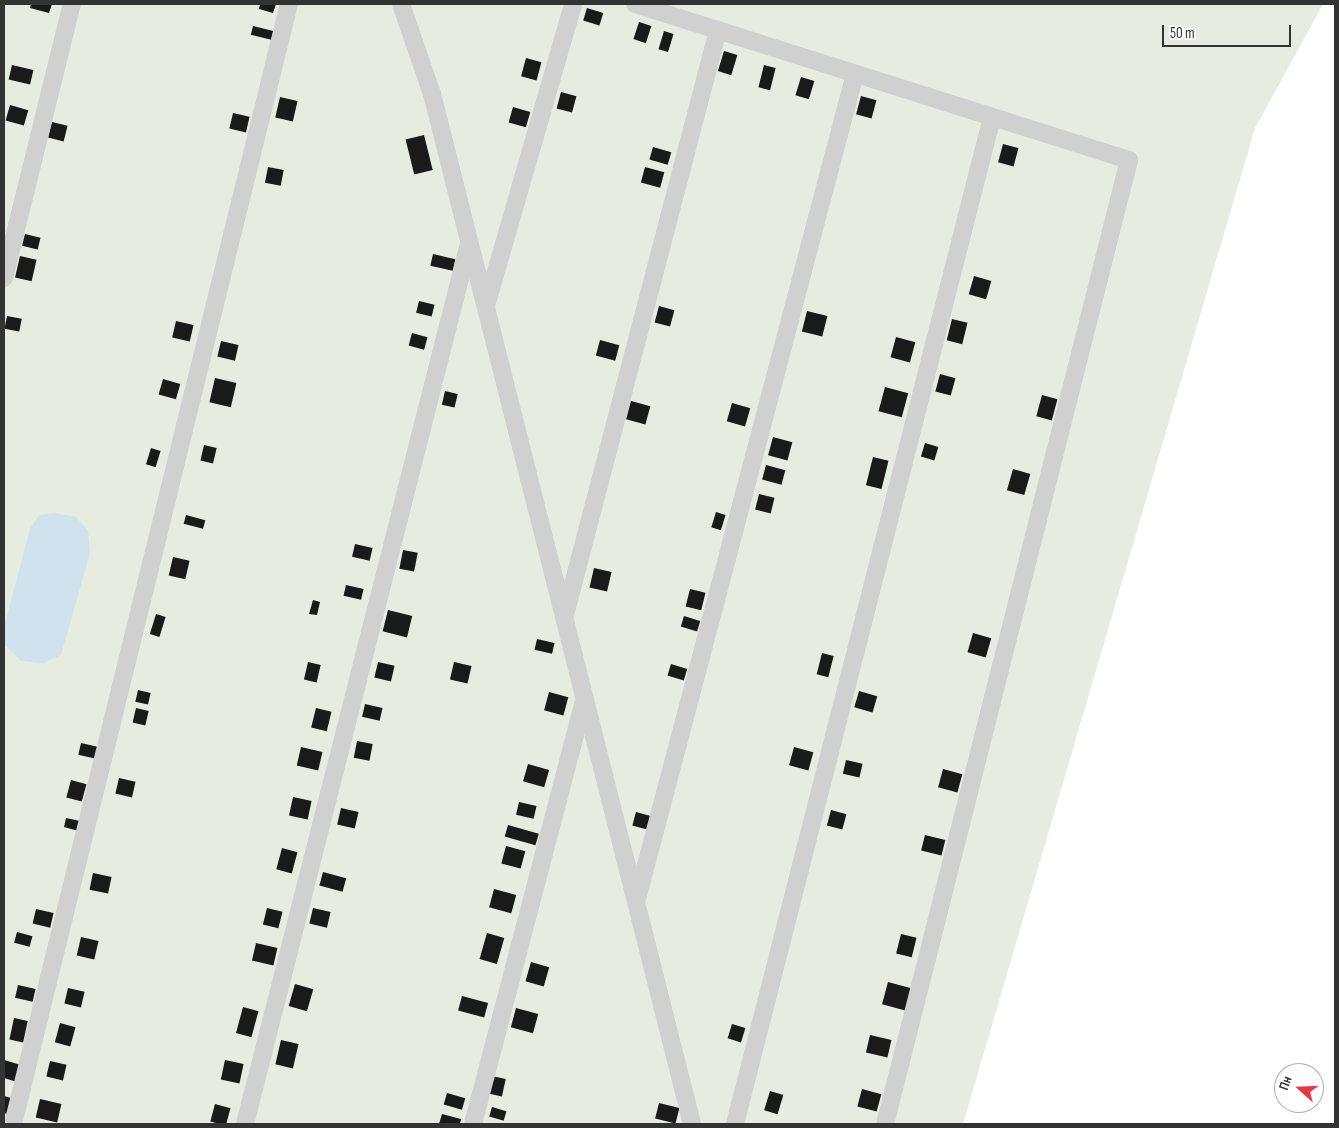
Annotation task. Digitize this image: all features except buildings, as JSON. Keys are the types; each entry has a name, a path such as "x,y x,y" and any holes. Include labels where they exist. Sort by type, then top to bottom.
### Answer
{"lane":[{"path":"4,278 72,4"},
{"path":"13,1124 289,4"},
{"path":"401,4 432,94 692,1124"},
{"path":"486,307 573,4"},
{"path":"634,4 1129,160 886,1124"},
{"path":"564,618 718,30"},
{"path":"636,902 855,74"},
{"path":"735,1124 992,117"},
{"path":"245,1124 469,241"},
{"path":"473,1124 585,700"}],"shaded area":[{"path":"4,4 1323,4 1255,128 963,1124 4,1124"}],"water":[{"path":"55,513 76,517 88,531 90,553 61,655 43,663 21,661 4,644 4,627 30,529 39,515"}]}
